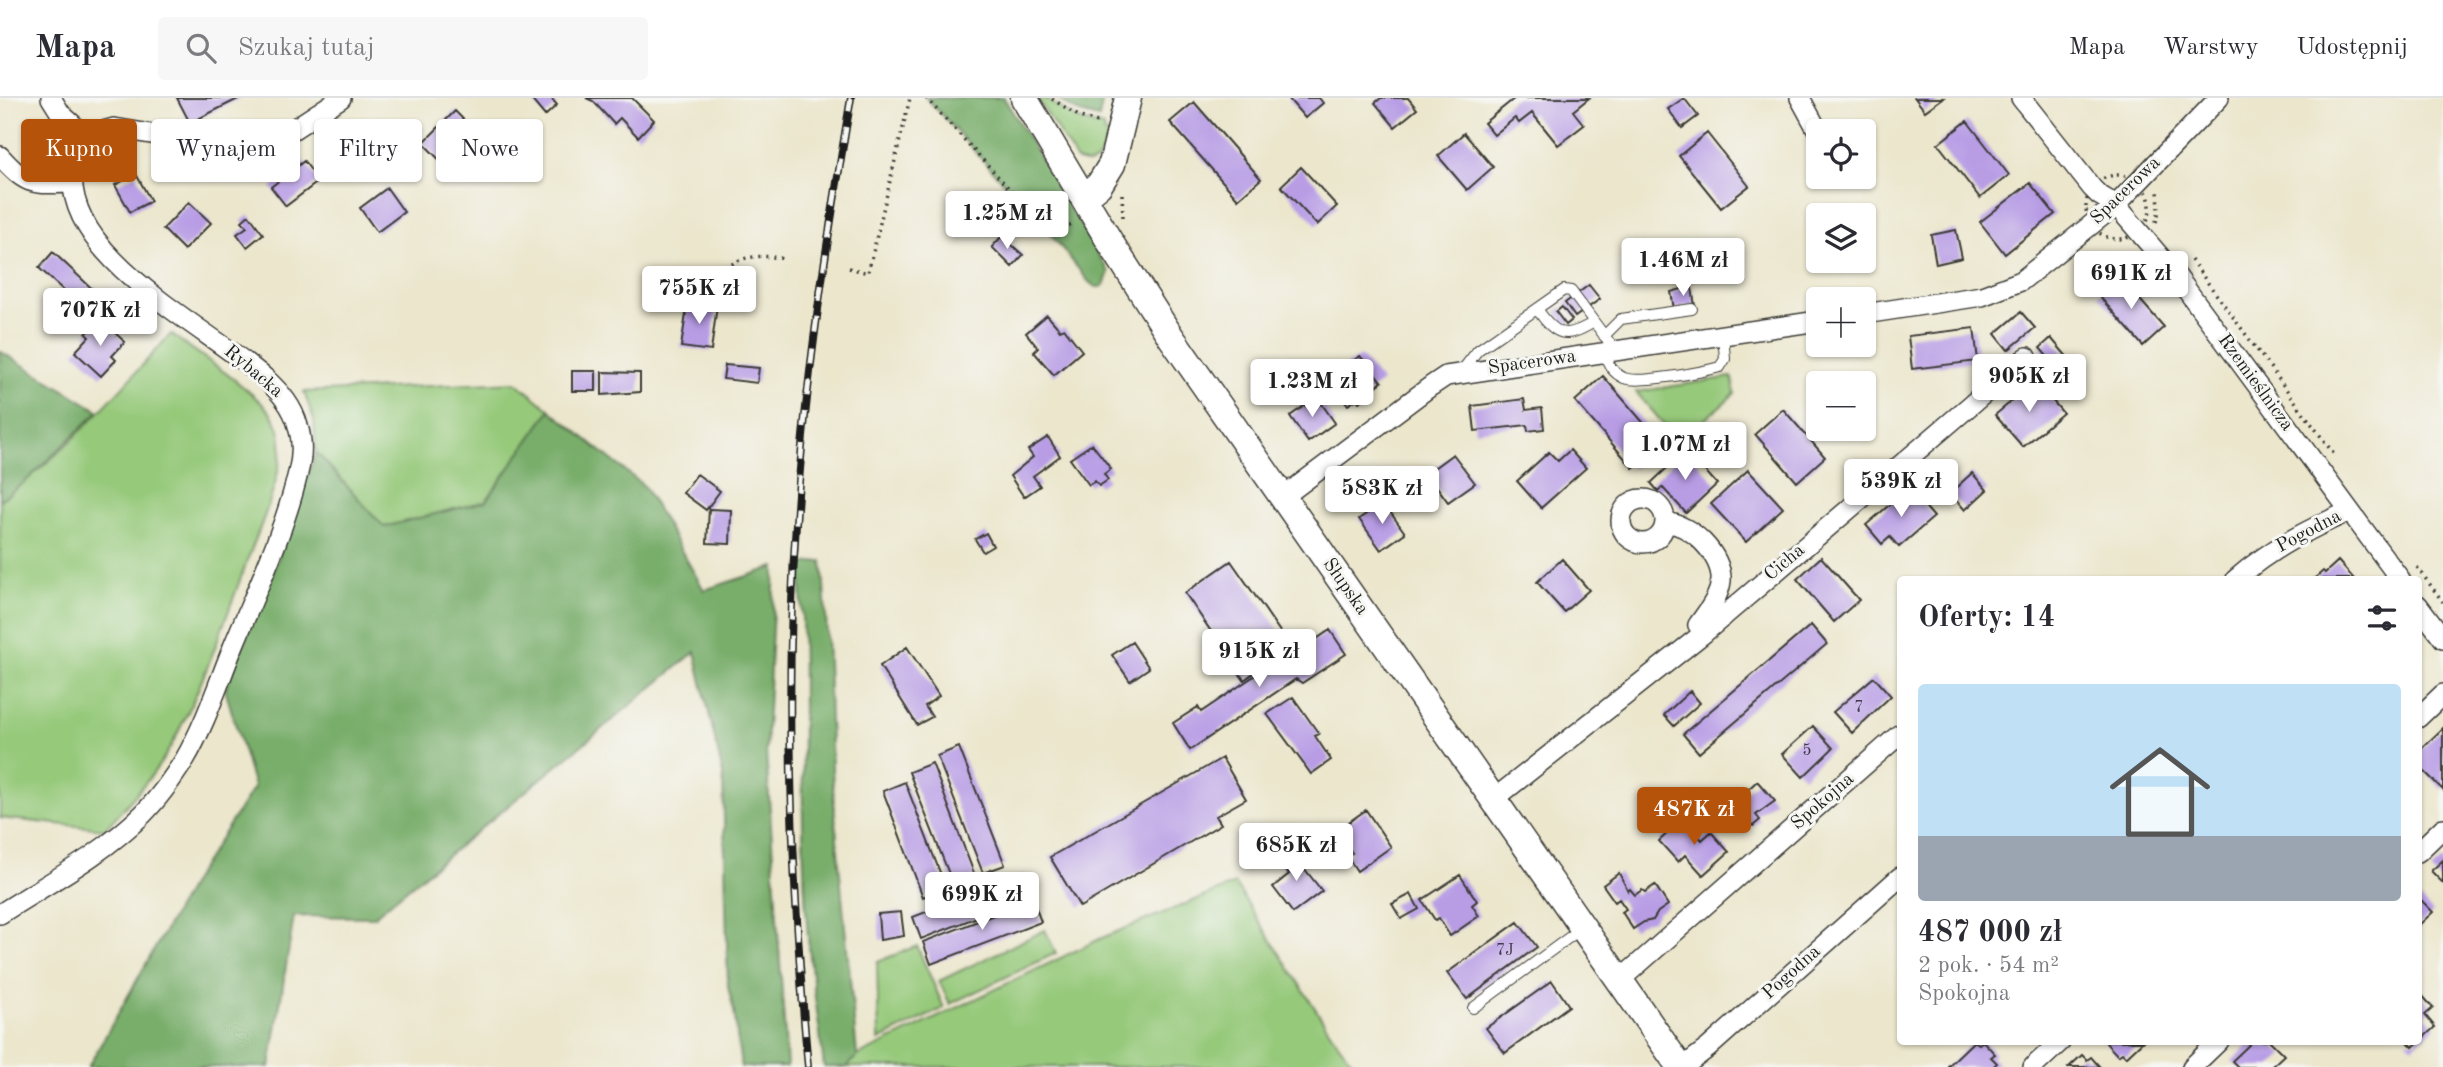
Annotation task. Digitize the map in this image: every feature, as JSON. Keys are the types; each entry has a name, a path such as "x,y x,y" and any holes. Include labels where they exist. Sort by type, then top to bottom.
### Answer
{"main road":[{"name":"Słupska","path":"1024,98 1083,209 1681,1067"},
{"path":"1083,209 1112,164 1129,98"}],"street":[{"path":"51,98 67,119"},
{"path":"137,132 236,148 286,134 341,98"},
{"path":"1800,98 1811,119"},
{"name":"Rzemieślnicza","path":"2021,98 2092,188 2116,205 2175,274 2398,576"},
{"name":"Spacerowa","path":"1876,312 1983,296 2021,281 2116,205 2219,98"},
{"path":"0,156 23,178 36,184 72,183"},
{"name":"Rybacka","path":"0,914 93,855 122,833 152,803 185,758 269,560 298,473 302,447 295,417 281,393 248,365 148,292 119,265 84,221 72,183"},
{"name":"Spacerowa","path":"1283,497 1446,376 1608,346 1723,335 1806,323"},
{"name":"Cicha","path":"1494,799 1704,633 2027,357"},
{"name":"Pogodna","path":"2240,576 2257,561 2307,530 2350,511"},
{"path":"1665,523 1674,522 1693,531 1720,569 1720,589 1698,625 1704,633"},
{"path":"2422,610 2443,638"},
{"path":"2422,714 2443,694"},
{"name":"Spokojna","path":"1620,980 1897,737"},
{"path":"2422,848 2443,828"},
{"name":"Pogodna","path":"1681,1067 1708,1048 1897,880"},
{"path":"2033,1067 2057,1045"},
{"path":"2192,1067 2215,1045"}],"lane":[{"path":"1460,373 1478,350 1564,289 1570,291 1594,322 1608,346"},
{"path":"1537,309 1549,326 1560,333 1577,333 1594,322"},
{"path":"1692,309 1621,319 1608,346 1607,363 1625,378 1639,380 1720,368 1725,359 1723,335"},
{"path":"1473,1008 1583,927"}],"path":[{"path":"849,268 868,273 910,98"},
{"path":"926,98 1049,232 1083,209"},
{"path":"1050,98 1080,117 1108,125"},
{"path":"1123,186 1124,224"},
{"path":"720,296 722,278 726,270 735,264 758,255 784,259"}],"green space":[{"path":"926,98 1004,98 1109,272 1104,285 1096,287 1089,282 1049,232"},
{"path":"1037,98 1044,98 1079,120 1104,127 1105,133 1110,135 1098,160 1089,164 1077,161"},
{"path":"1056,98 1103,98 1099,118 1080,113"},
{"path":"171,334 245,388 270,412 276,422 281,453 267,509 193,702 164,757 140,789 105,829 0,818 0,500 68,443"},
{"path":"0,351 99,411 25,482 0,500"},
{"path":"1732,377 1735,393 1679,442 1636,392"},
{"path":"516,382 550,410 486,501 384,527 316,452 314,420 304,392"},
{"path":"550,410 644,486 704,590 775,567 766,751 787,1067 741,1067 728,987 723,775 695,652 373,917 294,916 270,1067 88,1067 195,877 254,787 225,689 274,570 316,452 384,527 486,501"},
{"path":"822,561 834,800 857,1056 847,1067 824,1067 810,960 804,880 800,564"},
{"path":"1235,884 1331,1033 1356,1067 847,1067 857,1056 1104,937"},
{"path":"1045,930 1056,953 950,1004 939,981"},
{"path":"917,946 944,1008 879,1040 877,962"}],"building":[{"path":"177,98 240,98 198,119 188,119"},
{"path":"530,98 551,98 557,105 545,116"},
{"path":"586,98 632,98 654,120 638,137 620,118 614,124 593,101"},
{"path":"1288,98 1319,98 1323,103 1305,118"},
{"path":"1381,98 1408,98 1417,109 1395,127 1375,103"},
{"path":"1515,98 1589,98 1573,111 1584,125 1558,145 1532,113 1519,123 1515,118 1494,135 1484,123"},
{"path":"1684,98 1698,116 1682,128 1668,109"},
{"path":"1915,98 1943,98 1925,111"},
{"path":"1194,102 1261,179 1238,199 1170,122"},
{"path":"455,111 463,119 447,119"},
{"path":"1967,121 2009,175 1980,198 1938,144"},
{"path":"436,130 436,156 423,143"},
{"path":"1464,133 1493,167 1467,190 1438,156"},
{"path":"1707,133 1749,186 1721,208 1679,156"},
{"path":"304,161 314,174 314,182 318,182 286,206 271,187 277,182 300,182 300,164"},
{"path":"1301,167 1337,206 1317,225 1281,186"},
{"path":"137,176 151,201 130,212 115,185 121,182 137,182"},
{"path":"2030,183 2055,214 2005,254 1980,222"},
{"path":"387,188 404,212 377,232 360,208"},
{"path":"189,202 211,223 184,250 163,229"},
{"path":"249,215 263,234 247,247 237,234 247,227 242,221"},
{"path":"1956,230 1962,258 1936,264 1931,235"},
{"path":"1002,236 1023,255 1012,267 992,247"},
{"path":"53,252 101,297 87,312 39,268"},
{"path":"2119,276 2164,327 2143,346 2098,295"},
{"path":"1589,285 1600,299 1575,317 1565,303"},
{"path":"1692,288 1695,306 1687,305 1674,309 1671,292"},
{"path":"688,301 717,305 711,351 681,347"},
{"path":"1562,307 1572,320 1566,325 1556,312"},
{"path":"2021,312 2035,328 2008,350 1995,334"},
{"path":"1047,315 1060,330 1064,328 1082,351 1054,375 1034,352 1038,348 1026,333"},
{"path":"100,319 125,342 112,356 116,360 101,376 75,352 89,337 86,334"},
{"path":"1974,328 1978,361 1912,369 1908,336"},
{"path":"2051,338 2069,359 2058,369 2040,348"},
{"path":"1360,356 1382,382 1364,395 1366,398 1359,402 1357,399 1348,405 1338,391 1351,382 1342,369"},
{"path":"725,365 759,368 757,383 723,379"},
{"path":"572,371 596,371 596,391 572,391"},
{"path":"602,372 640,373 640,392 602,395"},
{"path":"1603,376 1661,443 1633,468 1575,401"},
{"path":"2036,381 2063,413 2023,447 1995,415"},
{"path":"1317,397 1335,423 1308,442 1290,416"},
{"path":"1524,399 1526,410 1542,408 1544,429 1528,431 1527,425 1475,431 1472,406"},
{"path":"1783,409 1806,435 1806,441 1811,441 1825,457 1797,482 1755,434"},
{"path":"1048,437 1060,456 1033,476 1040,486 1024,497 1010,476 1033,457 1028,450"},
{"path":"1092,444 1111,469 1104,474 1108,480 1099,486 1095,481 1089,485 1070,459"},
{"path":"1570,450 1586,468 1541,508 1517,481 1549,452 1558,461"},
{"path":"1686,450 1717,484 1686,513 1662,487 1658,491 1651,483"},
{"path":"1453,454 1475,483 1448,502 1427,473"},
{"path":"1748,470 1783,508 1746,542 1711,504"},
{"path":"1972,473 1987,490 1965,510 1950,493"},
{"path":"697,474 720,491 706,510 683,493"},
{"path":"1909,488 1934,517 1899,547 1890,537 1882,544 1866,525"},
{"path":"1383,502 1405,533 1381,550 1359,519"},
{"path":"709,509 731,510 730,544 707,543"},
{"path":"986,533 993,546 983,552 975,539"},
{"path":"1821,557 1859,600 1834,622 1797,579"},
{"path":"1562,559 1589,590 1564,612 1537,582"},
{"path":"1231,561 1290,646 1244,680 1185,593"},
{"path":"2338,561 2351,576 2317,576 2323,571 2325,573"},
{"path":"1811,625 1827,644 1699,753 1683,734"},
{"path":"1330,630 1346,654 1302,683 1296,679 1190,750 1173,723 1198,707 1201,712 1285,655 1287,659"},
{"path":"1132,642 1149,668 1130,681 1112,655"},
{"path":"907,647 939,696 925,706 932,717 917,725 880,666"},
{"path":"1874,677 1891,696 1852,733 1833,712"},
{"path":"1690,691 1700,703 1674,726 1664,715"},
{"path":"1293,697 1319,734 1315,736 1331,760 1311,774 1267,714"},
{"path":"1813,726 1833,748 1803,777 1782,754"},
{"path":"2443,728 2443,790 2422,769 2422,748"},
{"path":"959,747 1005,865 983,873 937,756"},
{"path":"1222,758 1246,799 1216,816 1221,824 1080,907 1050,857"},
{"path":"932,763 975,876 953,884 909,772"},
{"path":"1757,781 1775,801 1756,815 1760,820 1743,829 1728,812"},
{"path":"905,782 946,888 923,897 883,791"},
{"path":"1366,810 1391,847 1357,871 1347,856 1352,853 1346,844 1336,851 1326,838"},
{"path":"1683,819 1702,840 1711,832 1729,852 1703,875 1685,855 1678,862 1659,841"},
{"path":"1289,849 1322,891 1293,913 1273,887 1289,874 1277,859"},
{"path":"2443,860 2443,883 2431,871"},
{"path":"1619,873 1628,891 1630,889 1635,895 1655,885 1668,905 1658,912 1653,920 1633,929 1622,912 1626,909 1619,899 1615,902 1603,885"},
{"path":"1023,874 1031,896 921,939 913,917"},
{"path":"1460,875 1477,901 1472,905 1479,916 1450,936 1439,918 1435,920 1422,900"},
{"path":"1411,894 1419,909 1401,919 1392,904"},
{"path":"1033,900 1041,922 931,964 923,942"},
{"path":"2422,901 2433,912 2422,922"},
{"path":"901,912 904,936 880,940 878,914"},
{"path":"1518,922 1537,947 1467,999 1447,973"},
{"path":"1552,981 1569,1006 1505,1053 1486,1028"},
{"path":"2422,995 2433,1008 2425,1015 2435,1027 2422,1039"},
{"path":"1970,1045 1987,1045 1995,1054 1991,1057 1997,1063 1993,1067 1948,1066"},
{"path":"2108,1045 2139,1045 2126,1057 2122,1053 2118,1056"},
{"path":"2249,1045 2274,1045 2284,1055 2271,1067 2238,1067 2232,1061"},
{"path":"2082,1055 2087,1060 2091,1057 2100,1067 2069,1067"}],"railway":[{"path":"808,1067 794,863 790,727 792,591 800,469 811,363 851,98"}]}
